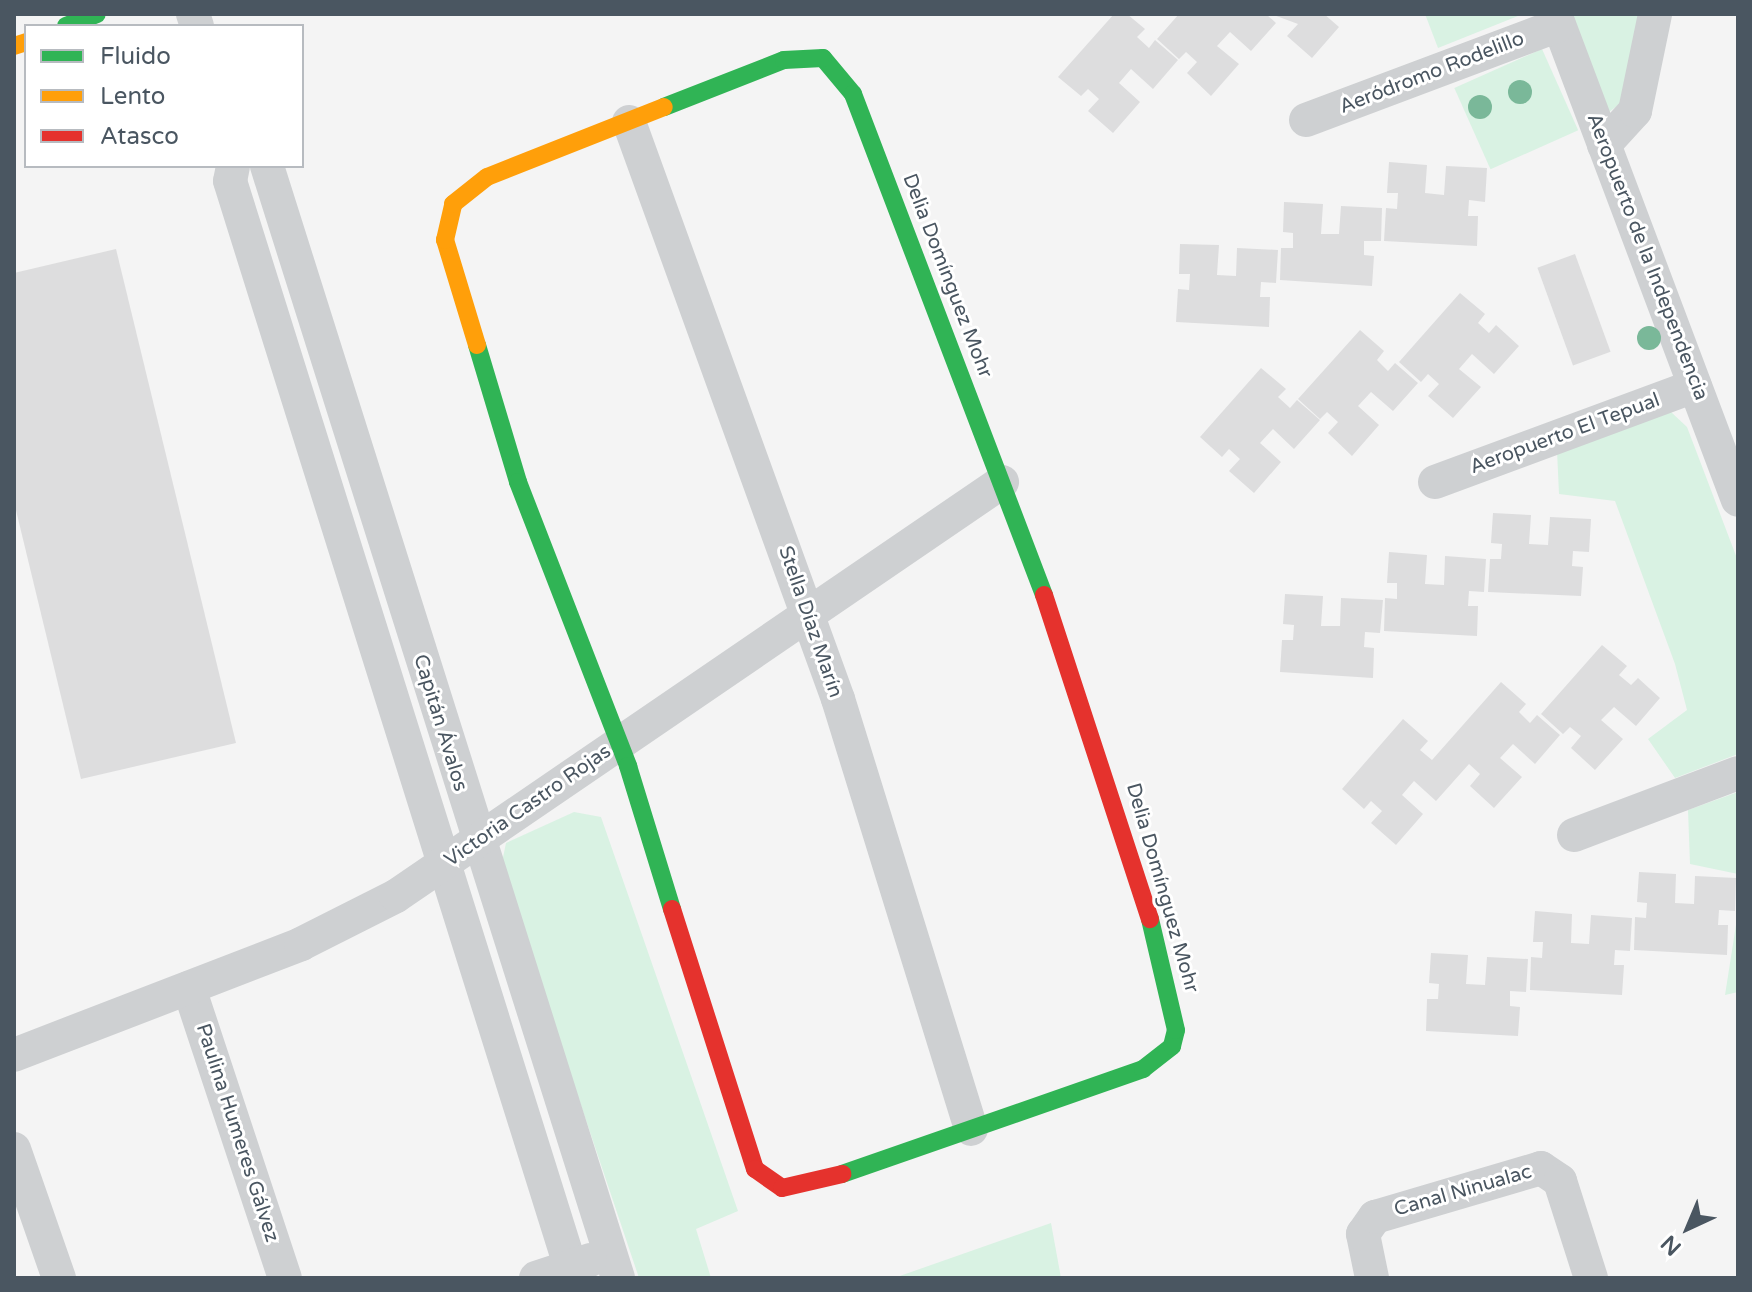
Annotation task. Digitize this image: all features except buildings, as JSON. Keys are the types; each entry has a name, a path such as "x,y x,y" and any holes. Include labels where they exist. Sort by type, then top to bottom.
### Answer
{"street":[{"path":"71,24 97,14"},
{"path":"1604,145 1635,111 1655,14"},
{"name":"Aeropuerto de la Independencia","path":"1557,20 1738,500"},
{"name":"Aeródromo Rodelillo","path":"1306,120 1557,20"},
{"name":"Delia Domínguez Mohr","path":"823,58 840,70 1002,482 1097,741 1165,968 1176,1030 1172,1046 1143,1069 802,1186 782,1188 755,1169 619,743 518,482 445,240 453,204 466,190 784,60 823,58"},
{"name":"Stella Díaz Marín","path":"629,122 808,615 971,1129"},
{"name":"Capitán Ávalos","path":"233,168 230,181 572,1272"},
{"name":"Capitán Ávalos","path":"268,168 476,842 613,1266"},
{"name":"Aeropuerto El Tepual","path":"1435,482 1695,386"},
{"name":"Victoria Castro Rojas","path":"14,1055 348,923 443,865 1002,482"},
{"path":"1574,835 1738,773"},
{"name":"Paulina Humeres Gálvez","path":"189,988 285,1278"},
{"path":"14,1149 59,1278"},
{"name":"Canal Ninualac","path":"1372,1278 1363,1234 1375,1217 1541,1168 1560,1181 1591,1278"},
{"path":"536,1278 613,1266"}],"green space":[{"path":"1425,14 1523,14 1438,48"},
{"path":"1571,14 1645,14 1625,100 1609,112"},
{"path":"1542,49 1578,130 1490,169 1454,88"},
{"path":"1671,412 1687,427 1738,561 1738,754 1675,778 1648,739 1687,710 1675,664 1615,501 1559,494 1557,451"},
{"path":"1738,792 1738,874 1690,864 1688,810"},
{"path":"574,812 601,817 738,1211 696,1229 711,1278 639,1278 501,867 506,843"},
{"path":"1738,912 1738,992 1725,995"},
{"path":"1051,1223 1061,1278 894,1278"}],"traffic: fast":[{"path":"71,24 97,14"},
{"path":"823,58 853,94 1044,595"},
{"path":"664,107 784,60 823,58"},
{"path":"477,345 518,482 628,766 672,909"},
{"path":"842,1174 1143,1069 1172,1046 1176,1030 1150,919"}],"traffic: slow":[{"path":"14,46 24,43"},
{"path":"477,345 445,240 453,204 487,177 664,107"}],"traffic: jam":[{"path":"1044,595 1150,919"},
{"path":"672,909 755,1169 782,1188 842,1174"}]}
